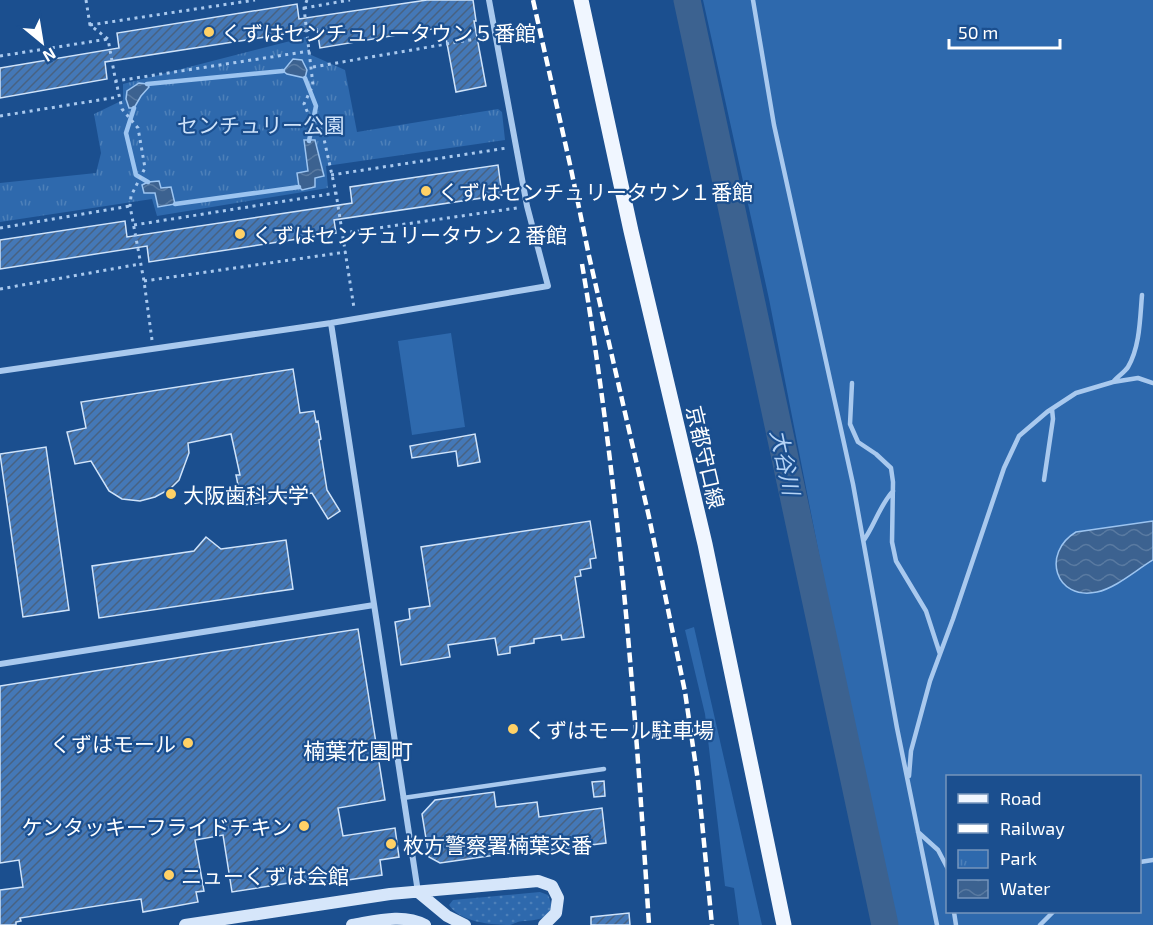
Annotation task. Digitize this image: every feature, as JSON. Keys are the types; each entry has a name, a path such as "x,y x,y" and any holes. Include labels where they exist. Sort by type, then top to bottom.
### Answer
{"main road":[{"name":"京都守口線","path":"580,0 631,231 705,544 784,925"}],"street":[{"path":"0,371 331,323 548,286 527,206 489,0"},
{"path":"331,323 418,892 447,916 465,925"},
{"path":"0,664 374,605"},
{"path":"185,925 390,894 538,881 552,886 558,898 556,913 544,925"},
{"path":"352,925 411,919 425,925"}],"lane":[{"path":"753,0 774,125 854,484 937,925"},
{"path":"1113,382 1128,367 1134,350 1140,327 1142,295"},
{"path":"909,785 911,751 930,681 1004,468 1019,436 1076,393 1113,382 1138,378 1153,383"},
{"path":"852,382 850,424 858,442 891,468 892,542 896,561 926,611 940,654"},
{"path":"1044,480 1053,419 1052,409"},
{"path":"864,541 884,500 893,491"},
{"path":"403,798 604,769"},
{"path":"918,832 938,850 946,865"},
{"path":"1040,925 1052,913"}],"path":[{"path":"86,0 90,25 108,39 122,109 138,128 145,168 131,196 130,206 144,281 153,348"},
{"path":"90,25 255,0"},
{"path":"307,0 304,8 313,67 313,85 304,104 310,118 322,130 343,233 355,319"},
{"path":"304,8 350,0"},
{"path":"313,67 494,35"},
{"path":"0,56 108,39"},
{"path":"116,81 310,51"},
{"path":"0,116 118,97"},
{"path":"331,175 516,147"},
{"path":"134,225 336,193"},
{"path":"0,228 130,206"},
{"path":"343,233 527,206"},
{"path":"144,281 345,252"},
{"path":"0,289 140,264"}],"green space":[{"path":"703,0 1153,0 1153,925 896,925 830,610 769,299"},
{"name":"センチュリー公園","path":"306,37 309,54 345,70 357,132 498,109 502,112 505,140 326,166 328,188 157,216 152,199 0,222 0,183 96,173 101,153 94,114 123,100 123,84"},
{"path":"451,333 465,427 412,435 398,341"},
{"path":"694,627 762,925 739,925 734,888 725,886 705,714 685,630"},
{"path":"540,892 548,895 551,903 549,913 536,920 519,921 510,925 468,919 454,911 449,905 453,900"}],"water":[{"path":"293,59 302,60 307,70 305,78 283,71"},
{"path":"139,83 147,84 149,87 134,108 129,108 126,99 127,91"},
{"path":"304,140 315,140 324,176 315,178 315,187 302,190 299,187 297,173 308,171"},
{"path":"159,181 161,188 171,187 175,204 158,207 155,193 144,193 142,185"},
{"path":"1153,521 1153,560 1119,583 1097,592 1083,593 1063,583 1056,563 1065,541 1076,532"}],"building":[{"path":"427,0 473,0 476,21 474,21 486,86 456,92 444,27 320,48 317,29 105,62 107,79 0,98 0,68 119,48 117,33 297,4 299,19"},
{"path":"498,165 502,195 334,220 336,233 149,262 147,246 0,269 0,240 125,221 127,237 352,203 350,187"},
{"path":"293,369 300,413 314,411 316,422 318,421 327,490 340,511 328,519 312,493 245,505 236,475 240,475 231,434 188,443 189,453 179,480 170,489 155,497 140,501 122,499 109,491 91,461 75,464 67,432 86,428 81,402"},
{"path":"475,434 480,462 458,466 456,451 412,458 410,446"},
{"path":"46,447 69,610 23,617 0,454"},
{"path":"590,521 596,558 590,559 591,568 580,570 581,576 575,577 584,637 562,640 561,635 534,639 534,643 510,647 510,653 498,655 495,638 448,645 450,657 401,665 395,622 410,619 409,609 430,606 421,547"},
{"path":"206,537 221,549 286,540 293,589 99,618 92,566 194,551"},
{"name":"くずはモール","path":"358,629 385,800 338,808 343,836 395,828 399,857 380,860 382,875 320,884 320,878 232,892 223,835 195,840 204,891 196,892 198,902 143,912 141,899 20,918 21,921 16,922 16,925 0,925 0,890 23,887 19,860 0,863 0,686"},
{"path":"604,781 605,796 594,797 592,782"},
{"path":"494,792 496,807 537,802 539,817 602,808 606,843 552,850 552,847 440,863 429,857 422,814 435,800"},
{"path":"629,913 630,925 591,925 591,917"}],"waterway":[{"name":"大谷川","path":"687,0 885,925"},
{"path":"147,84 283,71"},
{"path":"305,78 316,106 309,141"},
{"path":"134,108 126,133 136,175 148,182"},
{"path":"175,204 299,187"}],"railway":[{"path":"533,0 649,517 685,692 698,781 712,925"},
{"path":"582,264 616,511 638,759 649,925"}],"place":[{"name":"くずはセンチュリータウン５番館","path":"209,32"},
{"name":"くずはセンチュリータウン１番館","path":"426,191"},
{"name":"くずはセンチュリータウン２番館","path":"240,234"},
{"name":"大阪歯科大学","path":"171,494"},
{"name":"くずはモール駐車場","path":"513,729"},
{"name":"くずはモール","path":"188,743"},
{"name":"ケンタッキーフライドチキン","path":"304,826"},
{"name":"枚方警察署楠葉交番","path":"391,844"},
{"name":"ニューくずは会館","path":"169,875"}],"district":[{"name":"楠葉花園町","path":"358,750"}]}
